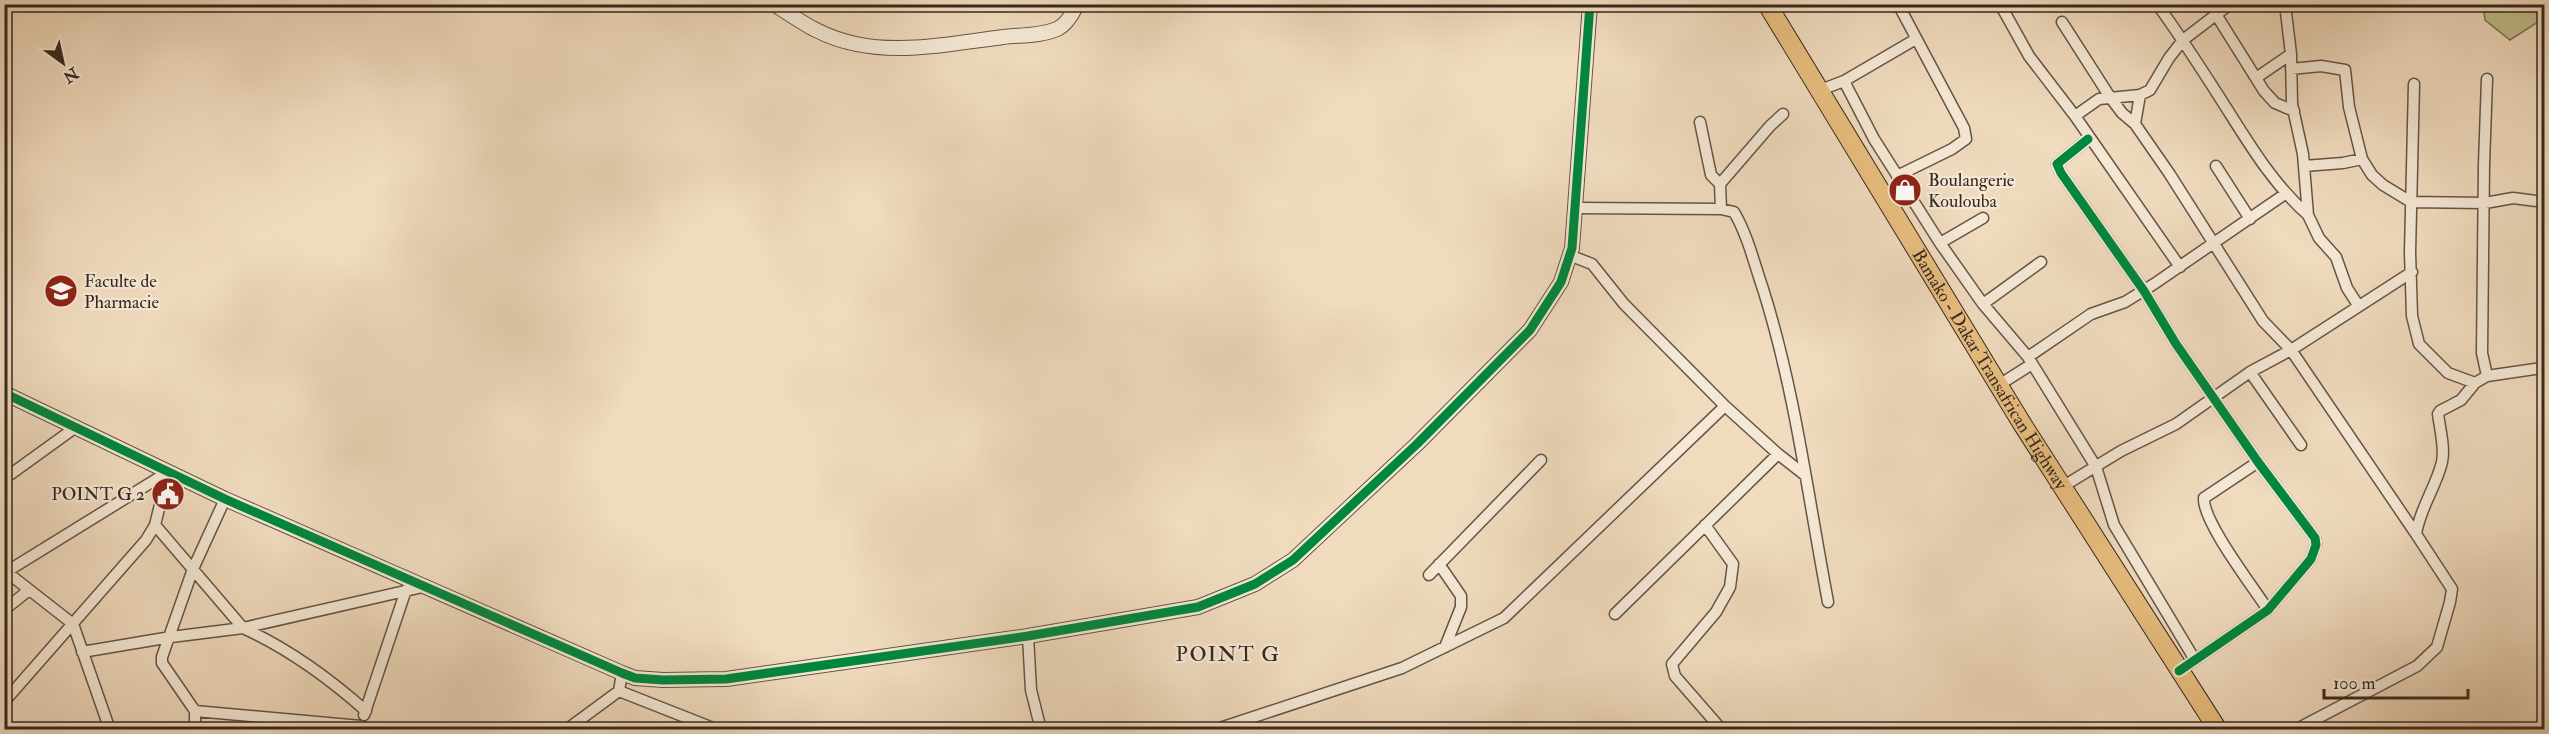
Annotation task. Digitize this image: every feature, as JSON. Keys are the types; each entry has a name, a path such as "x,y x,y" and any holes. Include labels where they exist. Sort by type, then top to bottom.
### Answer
{"highway":[{"name":"Bamako - Dakar Transafrican Highway","path":"1767,4 1818,91 2062,487 2218,729"}],"street":[{"path":"774,4 821,35 856,44 887,48 940,45 1038,34 1059,29 1073,13 1077,4"},
{"path":"4,393 225,499 635,678 726,679 1028,636 1198,608 1255,584 1293,560 1417,444 1530,330 1561,282 1569,255 1576,208 1590,4"},
{"path":"2001,4 2029,56 2075,116 2088,139 2180,267"},
{"path":"2157,4 2183,40 2257,157 2285,194 2308,215"},
{"path":"2075,116 2099,99 2140,95 2150,90 2183,40 2230,4"},
{"path":"2285,4 2294,111 2304,166 2308,215 2319,238 2336,257 2347,288 2358,305"},
{"path":"1897,176 1966,140 1964,128 1916,39 1902,6"},
{"path":"2217,16 2256,78 2275,103 2294,111"},
{"path":"2062,22 2110,97 2122,113 2136,124 2263,321 2291,350 2451,589 2450,602 2437,647 2417,666 2295,729"},
{"path":"1818,91 1844,81 1916,39"},
{"path":"2256,78 2291,54"},
{"path":"2291,69 2320,66 2345,70 2349,107 2362,159 2383,185 2411,202 2485,203 2513,198 2544,202"},
{"path":"2487,80 2482,353 2487,376"},
{"path":"1844,81 1897,176 1940,243 1983,304 2030,360 2096,467 2114,525 2195,660"},
{"path":"2414,84 2410,252 2412,316 2419,344 2448,373 2475,383"},
{"path":"2136,124 2140,95"},
{"path":"1720,184 1783,114"},
{"path":"1700,122 1711,175 1720,184 1721,209"},
{"path":"2088,139 2057,164 2144,291 2176,344 2258,462 2315,538 2316,545 2312,559 2268,610 2179,671"},
{"path":"2304,166 2362,159"},
{"path":"2216,166 2250,219"},
{"path":"1999,385 2091,314 2125,302 2144,291 2285,194"},
{"path":"1576,208 1721,209 1734,212 1744,229 1774,324 1828,602"},
{"path":"1940,243 1983,218"},
{"path":"1569,255 1592,264 1624,304 1725,406 1805,475"},
{"path":"1983,304 2041,262"},
{"path":"2062,487 2176,424 2250,372 2291,350 2412,272"},
{"path":"2416,534 2419,516 2432,490 2443,459 2438,414 2461,400 2475,383 2487,376 2542,368"},
{"path":"2250,372 2301,445"},
{"path":"1214,729 1402,668 1504,618 1725,406"},
{"path":"4,479 76,428"},
{"path":"1615,614 1778,454"},
{"path":"1429,574 1541,459"},
{"path":"2258,462 2204,498 2204,504 2221,539 2268,610"},
{"path":"4,702 146,540 155,525 168,472"},
{"path":"106,727 73,624 5,571 168,472"},
{"path":"195,729 195,711 162,663 162,657 171,637 193,569 225,499"},
{"path":"155,525 243,628 262,637 339,687 366,711"},
{"path":"1705,525 1733,564 1730,587 1716,612 1672,664 1675,676 1722,729"},
{"path":"1439,564 1461,597 1461,607 1444,647"},
{"path":"82,652 243,628 427,586"},
{"path":"4,610 29,590"},
{"path":"195,711 281,724 362,728 406,590"},
{"path":"1028,636 1031,690 1041,729"},
{"path":"566,729 619,691 622,674"},
{"path":"619,691 718,729"}],"shaded area":[{"path":"2483,5 2544,5 2544,18 2510,40 2485,20"}],"cycle path":[{"path":"4,393 225,499 635,678 726,679 1028,636 1198,607 1255,584 1293,560 1417,444 1530,330 1561,282 1572,248 1590,4"},
{"path":"2088,139 2057,164 2061,173 2144,291 2176,344 2258,462 2315,538 2316,545 2311,559 2268,610 2179,671"}],"place":[{"name":"Boulangerie Koulouba","path":"1905,190"},
{"name":"Faculte de Pharmacie","path":"61,291"},
{"name":"POINT G 2","path":"168,494"}],"district":[{"name":"POINT G","path":"1228,654"}]}
